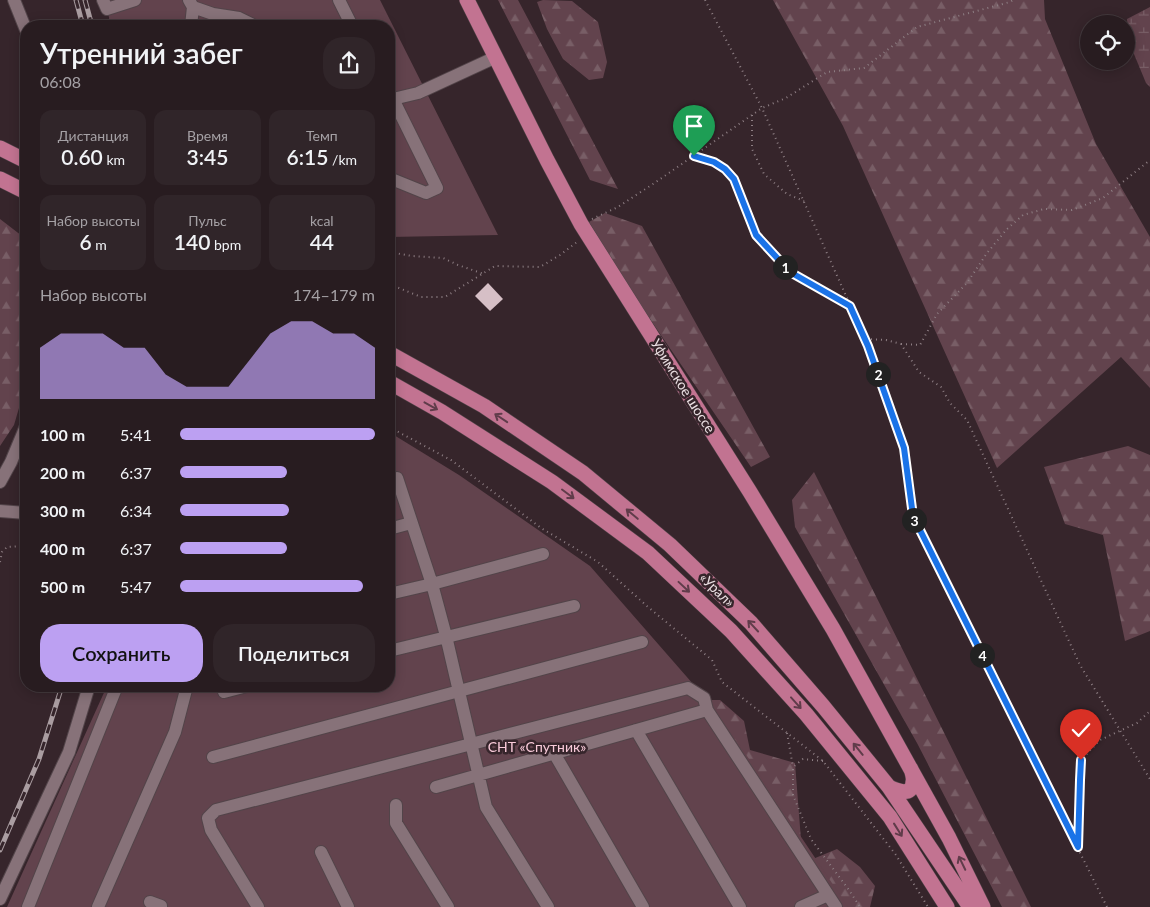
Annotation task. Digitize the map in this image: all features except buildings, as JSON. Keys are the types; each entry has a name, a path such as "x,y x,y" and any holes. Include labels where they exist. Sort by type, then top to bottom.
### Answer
{"main road":[{"name":"Уфимское шоссе","path":"467,0 547,160 584,229 750,492 833,629 949,838 983,907"},
{"path":"0,148 20,158"},
{"path":"0,179 20,189"},
{"name":"«Урал»","path":"395,355 484,406 576,468 670,545 751,623 823,706 889,787 970,907"},
{"name":"«Урал»","path":"395,385 442,412 552,482 648,553 724,625 806,714 890,818 947,907"},
{"path":"889,787 902,792 911,788 913,781 910,767"}],"street":[{"path":"14,0 22,20"},
{"path":"103,0 107,10 134,0"},
{"path":"339,0 349,20"},
{"path":"192,20 191,3 213,14 243,20"},
{"path":"395,96 418,93 496,57"},
{"path":"395,104 437,188 426,193 395,180"},
{"path":"0,482 20,440"},
{"path":"395,479 397,478 432,584 486,807 548,907"},
{"path":"0,512 20,513"},
{"path":"395,527 411,523"},
{"path":"395,593 543,554"},
{"path":"395,649 574,606"},
{"path":"213,757 642,642"},
{"path":"258,907 211,830 208,818 216,810 688,688 704,698 707,710 836,907"},
{"path":"0,899 69,752 86,692"},
{"path":"28,907 115,692"},
{"path":"98,907 175,732 185,692"},
{"path":"436,786 707,710"},
{"path":"636,730 740,907"},
{"path":"554,754 643,907"},
{"path":"396,805 396,823 448,907"},
{"path":"321,852 348,907"},
{"path":"801,907 828,895"}],"path":[{"path":"705,0 762,108 866,339 904,448 913,516 1108,907"},
{"path":"395,286 421,297 445,297 495,266 540,267 560,255 584,229 656,182 762,108 786,98 827,72 864,68 917,27 1013,0"},
{"path":"752,115 752,149 764,174 787,194 804,201"},
{"path":"694,156 714,162 725,169 734,179 756,235 790,272 850,306"},
{"path":"866,339 920,345 937,314 967,282 987,253 1007,229 1023,215 1044,209 1072,210 1103,198 1150,160"},
{"path":"395,253 443,258 484,274"},
{"path":"901,344 919,372 941,386 950,403 967,420 1080,665 1150,779"},
{"path":"395,430 451,460 541,528 598,562 648,607 712,660 722,682 823,761 896,854 928,907"},
{"path":"0,562 2,552 7,547 20,546"},
{"path":"1078,847 1081,760 1100,740 1136,723 1150,712"},
{"path":"787,732 793,767 793,795 811,839 860,907"},
{"path":"793,767 803,759 823,761"}],"green space":[{"path":"105,0 380,0 390,20 110,20"},
{"path":"498,0 518,0 618,189 590,180"},
{"path":"543,0 572,1 598,22 607,62 603,78 589,80 563,59 547,29 537,2"},
{"path":"773,0 1044,0 1045,19 1096,144 1150,237 1150,388 1121,357 997,468 843,126"},
{"path":"1150,7 1150,87 1146,83 1135,56 1135,15"},
{"path":"395,30 498,235 395,237"},
{"path":"605,213 642,226 770,457 751,467 626,284 589,222"},
{"path":"0,219 20,234 20,404 14,425 0,446"},
{"name":"СНТ «Спутник»","path":"395,436 459,475 590,566 707,700 743,750 848,907 7,907 104,692 395,692"},
{"path":"1128,446 1150,455 1150,631 1125,641 1103,535 1065,524 1044,467"},
{"path":"814,472 1031,907 1002,907 917,743 795,527 792,500"},
{"path":"707,700 720,700 744,721 750,750 795,763 801,840"},
{"path":"837,849 860,867 875,886 870,907 839,907 808,861"}],"railway":[{"path":"76,0 81,20"},
{"path":"85,0 90,20"},
{"path":"0,850 39,759 60,692"}],"route":[{"path":"694,156 714,162 725,169 734,179 756,235 774,257 790,272 850,306 868,346 904,448 913,516 1078,847 1081,760"}]}
